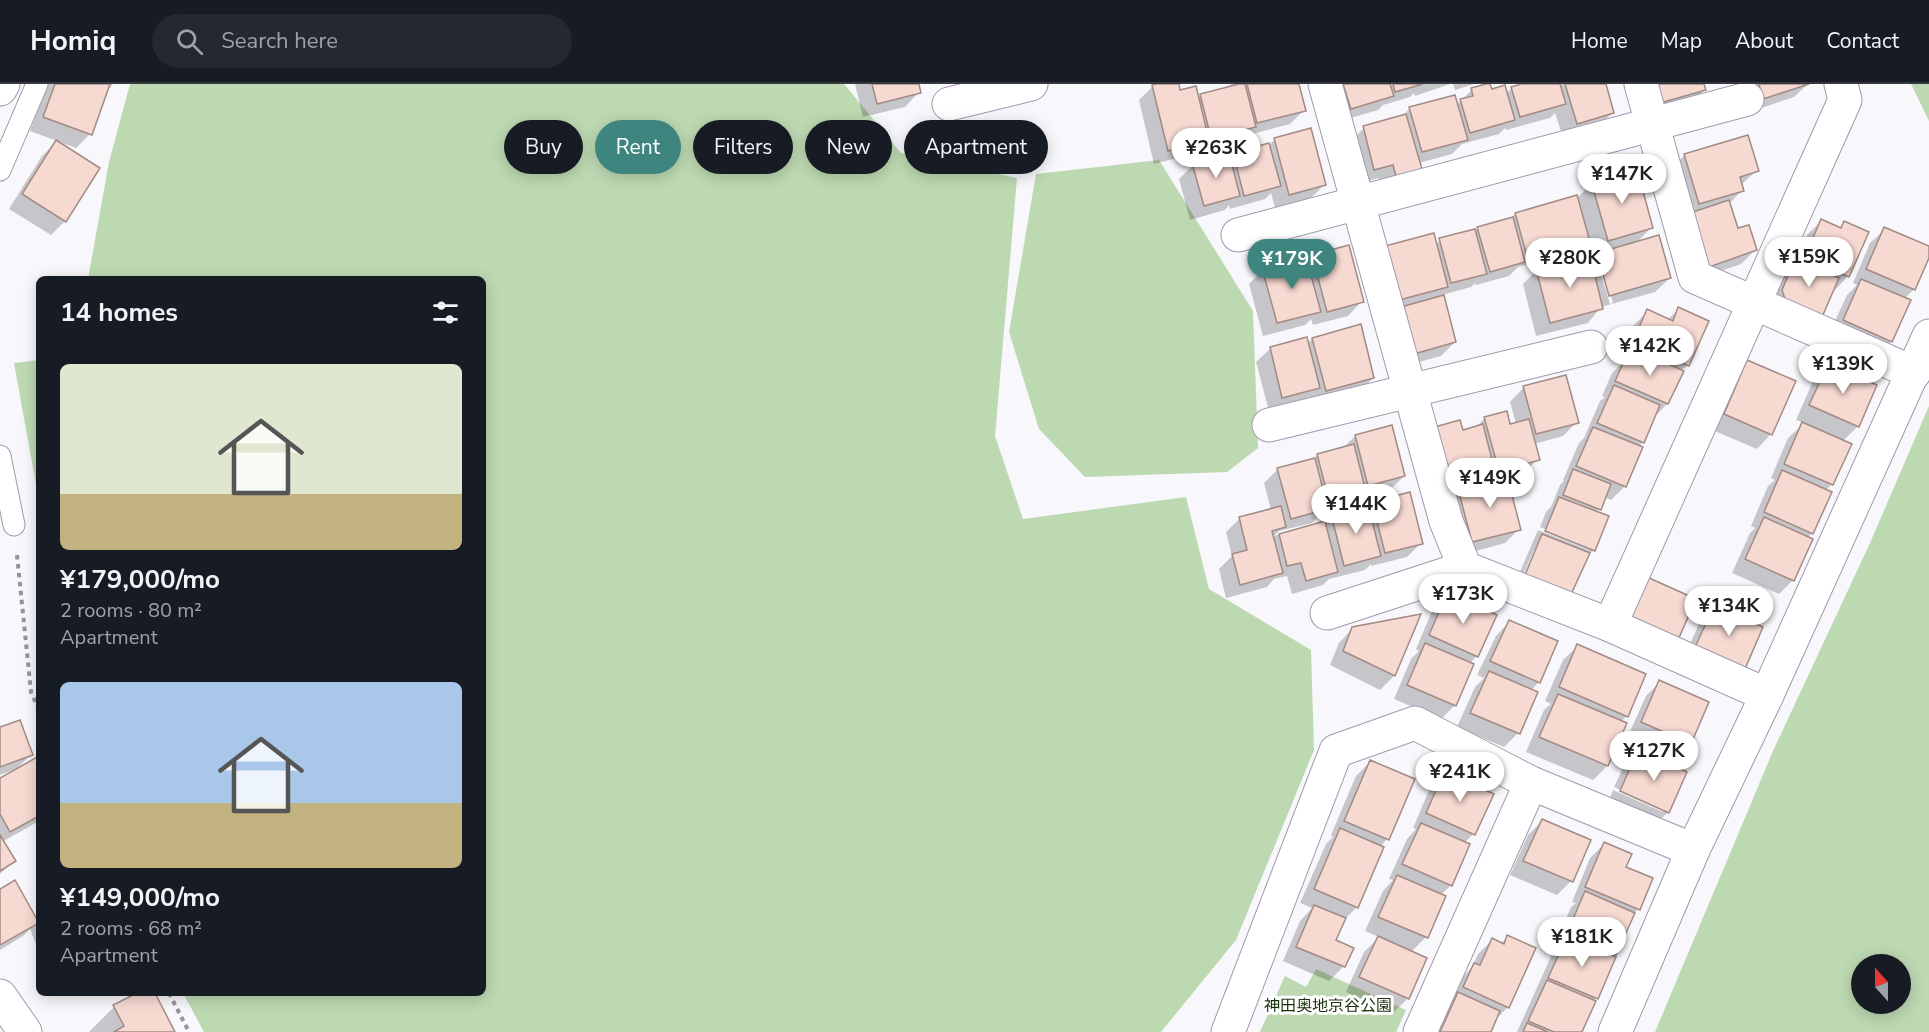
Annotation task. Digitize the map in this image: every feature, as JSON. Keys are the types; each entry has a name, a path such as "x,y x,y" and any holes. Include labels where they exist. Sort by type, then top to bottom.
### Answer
{"street":[{"path":"0,89 3,84"},
{"path":"949,104 1031,84"},
{"path":"1325,84 1446,521 1465,568"},
{"path":"1641,84 1695,277 1914,373"},
{"path":"1610,625 1845,100 1841,84"},
{"path":"1238,235 1748,99"},
{"path":"1615,1032 1693,850 1767,695 1929,336"},
{"path":"1269,425 1591,347"},
{"path":"1328,613 1465,568 1610,625 1767,695"},
{"path":"1228,1032 1336,751 1415,723 1531,783 1693,850"},
{"path":"1420,1032 1531,783"},
{"path":"0,996 25,1032"}],"lane":[{"path":"0,170 37,84"},
{"path":"0,456 14,525"}],"path":[{"path":"14,525 31,692 36,703"},
{"path":"171,996 189,1032"}],"green space":[{"path":"130,84 844,84 874,120 805,120 805,174 892,174 892,142 904,154 904,174 998,174 1017,178 995,436 1023,519 1186,497 1209,589 1311,650 1314,750 1236,940 1161,1032 204,1032 185,996 486,996 486,276 89,276 109,162"},
{"path":"1911,84 1929,84 1929,121"},
{"path":"1159,160 1253,311 1258,448 1227,472 1085,477 1039,429 1009,332 1036,174"},
{"path":"36,360 36,484 14,363"},
{"path":"1929,406 1929,1032 1655,1032 1773,751 1870,543"},
{"name":"神田奥地京谷公園","path":"1316,969 1406,1010 1396,1032 1260,1032 1285,976 1306,987"}],"building":[{"path":"55,84 110,84 92,135 43,117"},
{"path":"872,84 919,84 921,93 877,104"},
{"path":"1179,84 1180,90 1196,86 1209,140 1168,151 1152,85"},
{"path":"1245,84 1256,127 1211,138 1200,94"},
{"path":"1247,84 1299,84 1306,111 1257,123"},
{"path":"1343,84 1390,84 1394,96 1351,109"},
{"path":"1393,84 1423,84 1395,92"},
{"path":"1490,84 1492,89 1505,85 1515,120 1470,133 1460,99 1473,96 1471,88"},
{"path":"1521,84 1560,84 1566,104 1520,117 1511,87"},
{"path":"1565,84 1606,84 1614,113 1577,124"},
{"path":"1655,84 1704,84 1706,90 1660,103"},
{"path":"1759,84 1809,84 1763,99"},
{"path":"1455,95 1468,140 1422,152 1409,107"},
{"path":"1406,114 1424,176 1398,184 1393,165 1374,170 1363,126"},
{"path":"1311,128 1326,185 1289,195 1274,138"},
{"path":"1748,135 1759,171 1740,177 1744,191 1699,204 1684,154"},
{"path":"56,140 100,168 66,222 22,194"},
{"path":"1269,143 1281,186 1244,196 1233,153"},
{"path":"1229,153 1240,196 1204,206 1192,163"},
{"path":"1637,169 1653,228 1608,241 1591,181"},
{"path":"1577,195 1589,238 1527,256 1515,213"},
{"path":"1729,200 1738,228 1749,225 1757,250 1709,267 1690,213"},
{"path":"1513,217 1525,262 1490,272 1477,227"},
{"path":"1821,219 1841,228 1844,221 1869,232 1849,277 1812,262 1817,248 1810,245"},
{"path":"1884,227 1929,246 1929,258 1915,290 1866,269"},
{"path":"1475,229 1487,274 1451,283 1439,238"},
{"path":"1434,233 1448,287 1399,300 1385,246"},
{"path":"1659,235 1671,278 1609,296 1597,253"},
{"path":"1349,245 1364,302 1327,312 1312,255"},
{"path":"1590,255 1603,309 1550,323 1536,269"},
{"path":"1306,257 1321,312 1277,323 1262,268"},
{"path":"1795,259 1839,278 1822,317 1786,302 1782,290"},
{"path":"1861,279 1911,300 1892,342 1843,320"},
{"path":"1444,295 1456,342 1414,354 1401,307"},
{"path":"1678,307 1709,321 1689,366 1633,341 1647,309 1673,321"},
{"path":"1361,324 1374,378 1326,391 1312,338"},
{"path":"1307,337 1320,388 1282,398 1270,347"},
{"path":"1640,351 1684,371 1668,404 1615,381 1626,357 1636,361"},
{"path":"1747,360 1796,381 1772,435 1724,414"},
{"path":"1828,364 1877,385 1859,427 1809,405"},
{"path":"1566,375 1579,423 1536,434 1523,386"},
{"path":"1614,385 1660,405 1644,443 1597,423"},
{"path":"1507,411 1510,424 1529,419 1540,460 1499,471 1484,417"},
{"path":"1460,420 1463,430 1483,424 1495,472 1446,485 1431,428"},
{"path":"1802,422 1852,444 1833,485 1784,464"},
{"path":"1392,425 1405,476 1368,486 1355,435"},
{"path":"1593,427 1643,447 1626,487 1576,466"},
{"path":"1354,444 1367,496 1330,505 1317,454"},
{"path":"1315,458 1328,509 1291,519 1277,468"},
{"path":"1573,469 1611,484 1601,510 1563,495"},
{"path":"1782,470 1832,492 1813,534 1764,512"},
{"path":"1507,476 1521,530 1472,542 1458,489"},
{"path":"1410,492 1423,544 1385,553 1372,502"},
{"path":"1559,497 1609,516 1595,551 1545,531"},
{"path":"1368,505 1381,556 1344,566 1331,514"},
{"path":"1281,506 1286,527 1272,531 1283,573 1240,585 1232,554 1247,550 1239,517"},
{"path":"1764,517 1813,539 1794,581 1745,559"},
{"path":"1325,521 1338,572 1306,581 1301,563 1287,566 1279,534"},
{"path":"1542,534 1590,553 1568,601 1522,582"},
{"path":"1647,577 1696,599 1678,640 1628,619"},
{"path":"1447,593 1497,615 1478,657 1429,635"},
{"path":"1714,606 1763,627 1745,669 1695,647"},
{"path":"1421,614 1395,676 1343,651 1352,627"},
{"path":"1509,620 1558,641 1540,683 1490,661"},
{"path":"1425,643 1474,664 1456,706 1407,685"},
{"path":"1577,644 1646,674 1628,717 1559,687"},
{"path":"1489,671 1538,692 1520,734 1470,713"},
{"path":"1659,680 1709,702 1691,744 1641,722"},
{"path":"1558,694 1627,723 1608,766 1539,737"},
{"path":"20,720 33,755 0,767 0,727"},
{"path":"1638,750 1687,772 1669,813 1620,791"},
{"path":"36,758 36,818 10,832 0,814 0,778"},
{"path":"1370,760 1415,779 1389,840 1344,821"},
{"path":"1444,772 1494,794 1475,835 1426,813"},
{"path":"1542,819 1591,840 1573,882 1523,861"},
{"path":"1421,823 1470,844 1452,886 1402,864"},
{"path":"1340,828 1384,847 1358,908 1314,889"},
{"path":"0,835 16,861 0,871"},
{"path":"1604,842 1632,854 1626,867 1653,878 1640,910 1585,887"},
{"path":"1397,875 1446,896 1428,938 1378,917"},
{"path":"15,880 36,918 36,925 0,945 0,889"},
{"path":"1585,891 1635,913 1616,955 1567,933"},
{"path":"1314,905 1346,918 1336,940 1354,948 1345,967 1296,947"},
{"path":"1507,935 1536,948 1509,1008 1463,987 1474,963 1480,965 1492,938 1504,944"},
{"path":"1378,936 1427,958 1409,999 1359,977"},
{"path":"1567,936 1616,957 1598,999 1548,978"},
{"path":"1547,980 1596,1001 1582,1032 1554,1032 1528,1021"},
{"path":"1458,992 1500,1011 1491,1032 1440,1032"},
{"path":"131,996 157,996 175,1032 114,1032 124,1026 113,1005"},
{"path":"1527,1023 1548,1032 1523,1032"}]}
